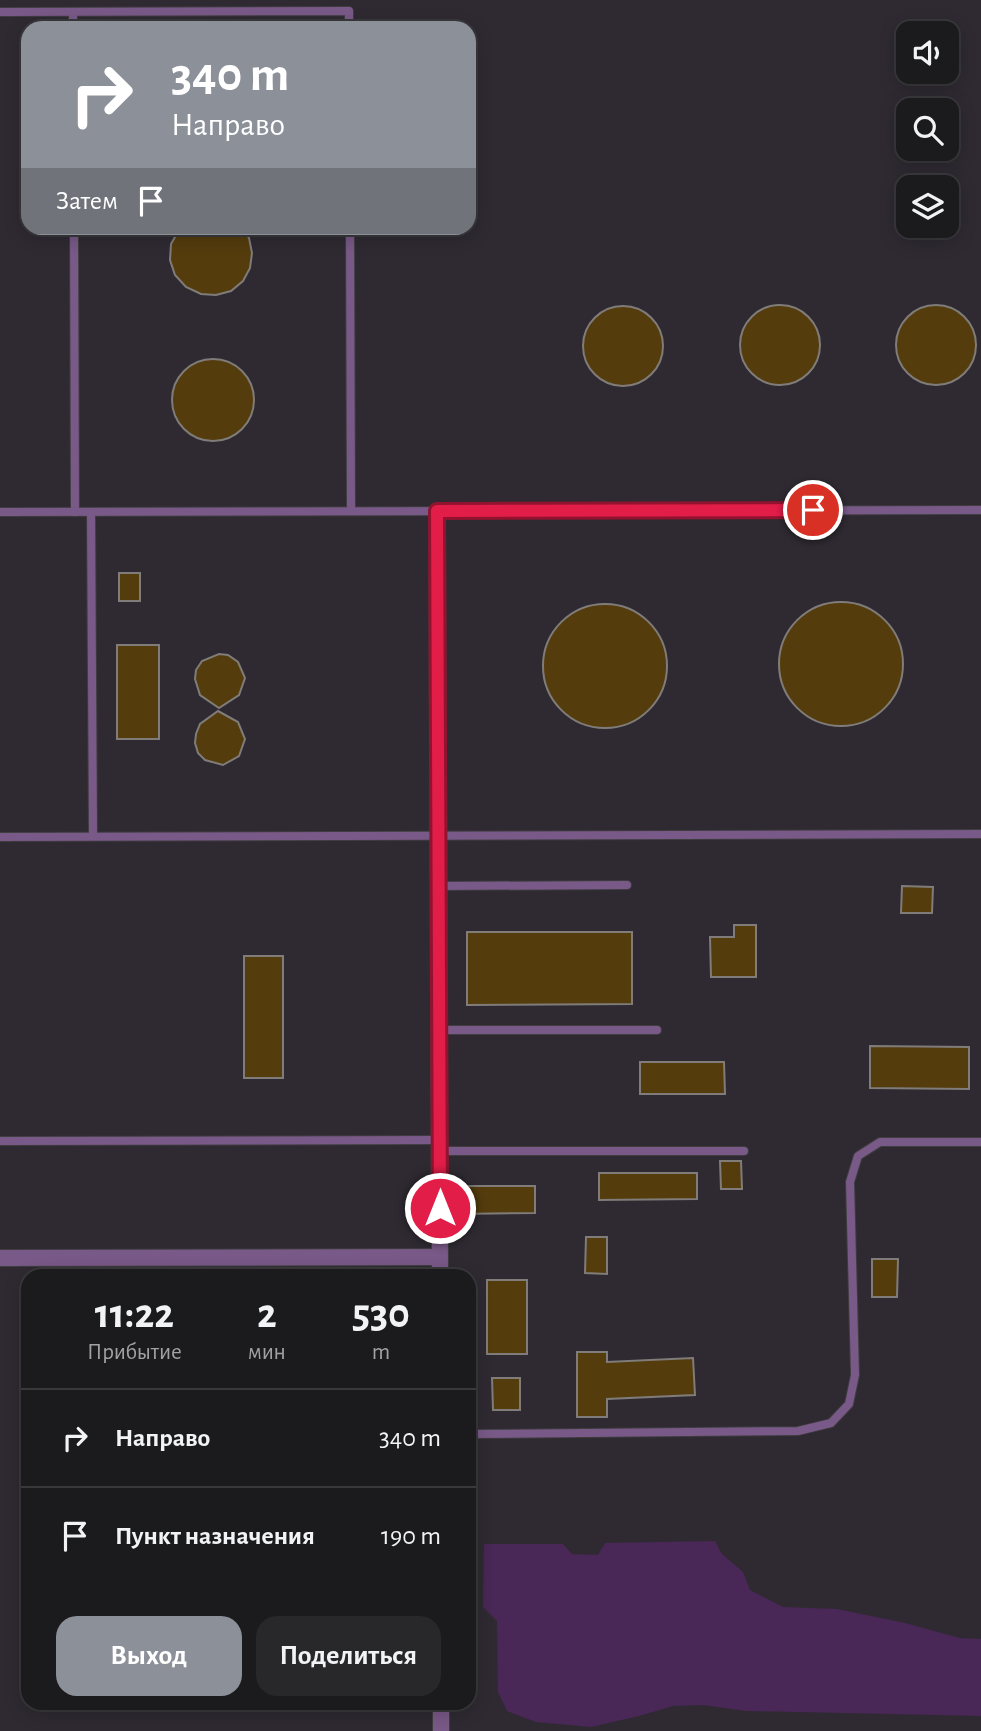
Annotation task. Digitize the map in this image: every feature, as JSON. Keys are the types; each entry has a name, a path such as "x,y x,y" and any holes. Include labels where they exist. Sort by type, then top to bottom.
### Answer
{"street":[{"path":"437,511 440,1269"},
{"path":"0,1258 440,1257"},
{"path":"441,1710 441,1731"}],"lane":[{"path":"0,12 349,11 349,21"},
{"path":"73,12 73,21"},
{"path":"74,235 75,512"},
{"path":"350,235 351,512"},
{"path":"0,512 981,510"},
{"path":"91,512 93,836"},
{"path":"0,836 981,834"},
{"path":"439,886 626,886"},
{"path":"439,1030 657,1030"},
{"path":"0,1141 744,1151"},
{"path":"476,1434 798,1431 831,1423 849,1404 855,1375 850,1182 858,1156 880,1142 981,1142"}],"shaded area":[{"path":"0,0 981,0 981,1731 0,1731"},
{"path":"715,1541 722,1554 743,1572 750,1590 783,1607 837,1609 960,1638 981,1639 981,1716 746,1711 703,1705 673,1706 591,1727 536,1722 507,1711 498,1692 497,1621 483,1607 484,1544 563,1544 572,1554 598,1555 605,1543"}],"building":[{"path":"176,235 247,235 252,253 250,268 243,281 231,291 216,295 201,294 186,287 175,275 170,260 171,244"},
{"path":"780,305 795,308 808,317 817,330 820,345 817,360 808,373 795,382 780,385 765,382 752,373 743,360 740,345 743,330 752,317 765,308"},
{"path":"936,305 951,308 964,317 973,330 976,345 973,360 964,373 951,382 936,385 921,382 908,373 899,360 896,345 899,330 908,317 921,308"},
{"path":"623,306 638,309 651,318 660,331 663,346 660,361 651,374 638,383 623,386 608,383 595,374 586,361 583,346 586,331 595,318 608,309"},
{"path":"213,359 229,362 242,371 251,384 254,400 251,416 242,429 229,438 213,441 197,438 184,429 175,416 172,400 175,384 184,371 197,362"},
{"path":"119,573 140,573 140,601 119,601"},
{"path":"841,602 865,606 885,620 899,640 903,664 899,688 885,708 865,722 841,726 817,722 797,708 783,688 779,664 783,640 797,620 817,606"},
{"path":"605,604 629,608 649,622 663,642 667,666 663,690 649,710 629,724 605,728 581,724 561,710 547,690 543,666 547,642 561,622 581,608"},
{"path":"117,645 159,645 159,739 117,739"},
{"path":"219,654 228,655 238,662 245,678 239,695 219,708 200,695 195,679 196,670 202,661"},
{"path":"218,711 238,722 245,739 239,756 223,765 205,760 198,753 195,743 200,724"},
{"path":"902,886 933,887 932,913 901,913"},
{"path":"734,925 756,925 756,977 711,977 710,937 734,937"},
{"path":"467,932 632,932 632,1004 467,1005"},
{"path":"244,956 283,956 283,1078 244,1078"},
{"path":"870,1046 969,1047 969,1089 870,1088"},
{"path":"640,1062 724,1062 725,1094 640,1094"},
{"path":"720,1161 741,1161 742,1189 721,1189"},
{"path":"599,1173 697,1173 697,1199 599,1200"},
{"path":"455,1186 535,1186 535,1213 455,1214"},
{"path":"586,1237 607,1237 607,1274 585,1273"},
{"path":"872,1259 898,1259 897,1297 872,1297"},
{"path":"487,1280 527,1280 527,1354 487,1354"},
{"path":"577,1352 607,1352 607,1362 693,1358 695,1395 607,1399 607,1417 577,1417"},
{"path":"492,1378 520,1378 520,1410 493,1410"}],"route":[{"path":"440,1208 437,511 813,510"}]}
